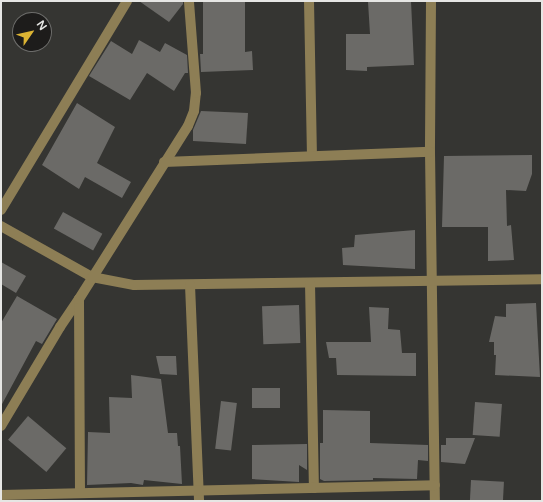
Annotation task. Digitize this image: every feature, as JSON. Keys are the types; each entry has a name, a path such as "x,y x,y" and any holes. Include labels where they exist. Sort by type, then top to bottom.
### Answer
{"street":[{"path":"1,210 127,1"},
{"path":"1,426 60,327 188,126 194,110 196,92 189,1"},
{"path":"309,1 312,156"},
{"path":"431,1 431,281 435,501"},
{"path":"164,162 430,152"},
{"path":"1,226 92,277 134,285 542,279"},
{"path":"310,283 314,488"},
{"path":"190,285 199,496"},
{"path":"79,299 80,494"},
{"path":"1,495 80,494 199,496 314,488 435,486"}],"building":[{"path":"139,1 183,1 183,4 169,22"},
{"path":"203,1 245,1 245,52 252,51 253,70 201,72 200,54 203,54"},
{"path":"411,1 414,65 367,67 367,71 346,70 346,34 370,34 368,2"},
{"path":"139,40 160,52 165,43 187,55 188,73 185,73 174,91 147,73 130,100 89,76 111,41 132,54"},
{"path":"77,103 115,127 97,163 131,182 122,198 85,177 79,189 42,165"},
{"path":"201,111 248,113 246,144 193,141 193,130"},
{"path":"532,155 532,174 526,191 506,190 507,226 511,225 514,260 488,261 488,227 442,227 444,156"},
{"path":"63,212 102,234 93,250 54,229"},
{"path":"415,230 415,269 343,265 342,248 354,247 355,235"},
{"path":"1,262 26,276 16,293 1,284"},
{"path":"17,296 57,319 42,344 36,341 1,406 1,323"},
{"path":"536,303 540,377 495,375 496,355 494,355 494,342 489,342 495,316 506,317 506,304"},
{"path":"299,305 300,343 263,344 262,306"},
{"path":"369,307 389,308 388,329 400,330 402,353 416,353 416,376 337,375 336,358 329,358 326,342 371,342"},
{"path":"156,356 176,356 177,375 160,374"},
{"path":"131,375 161,379 168,433 177,433 178,446 180,446 182,484 144,480 143,485 131,483 87,485 88,432 110,433 109,397 132,398"},
{"path":"252,388 280,388 280,408 252,408"},
{"path":"221,401 237,403 231,451 215,449"},
{"path":"475,402 502,404 500,437 473,435"},
{"path":"323,410 370,411 370,443 428,445 428,461 418,460 417,479 373,478 373,480 324,481 320,479 320,443 323,443"},
{"path":"28,416 66,448 46,472 8,440"},
{"path":"446,438 475,438 465,464 441,462 441,445 446,445"},
{"path":"307,444 307,470 299,465 299,482 252,479 252,445"},
{"path":"471,480 504,482 503,501 470,501"}]}
